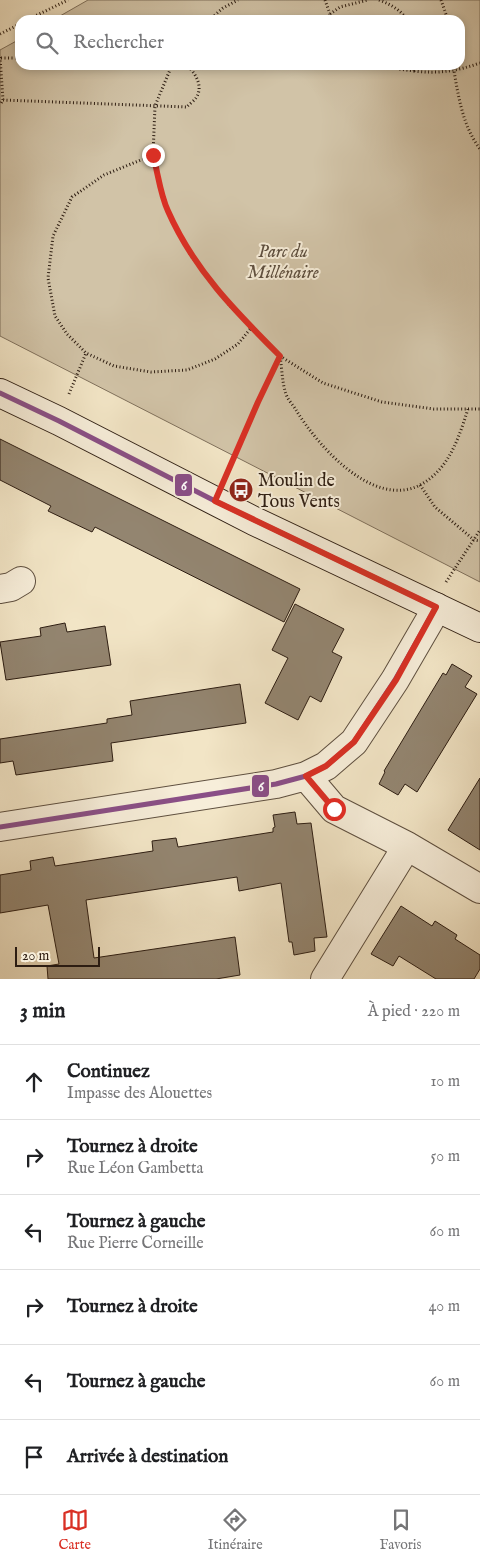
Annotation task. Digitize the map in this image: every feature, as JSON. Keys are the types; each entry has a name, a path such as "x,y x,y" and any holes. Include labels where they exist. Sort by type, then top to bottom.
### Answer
{"street":[{"path":"0,393 215,501 480,628"},
{"path":"0,827 276,784 306,776 326,766 354,742 396,680 436,607"},
{"path":"306,776 334,809 407,846 480,889"},
{"path":"325,979 407,846"}],"path":[{"path":"37,15 68,0"},
{"path":"215,15 238,0"},
{"path":"325,0 330,14 340,7 368,0"},
{"path":"379,0 389,4 404,15"},
{"path":"440,0 446,15"},
{"path":"0,34 15,26"},
{"path":"0,105 3,100 0,57 15,58"},
{"path":"465,68 480,63"},
{"path":"170,70 155,106 153,155 167,209 191,256 230,306 280,356 323,383 382,402 434,409 480,409"},
{"path":"3,100 187,106 196,98 199,86 195,73 192,70"},
{"path":"406,70 454,72 460,70"},
{"path":"454,72 464,118 480,149"},
{"path":"153,155 104,175 72,198 53,236 48,278 55,316 67,334 86,353 114,366 151,372 187,370 215,359 238,344 251,328"},
{"path":"59,421 86,353"},
{"path":"280,356 286,394 308,430 330,455 353,474 378,486 400,490 420,485 440,469 457,444 468,409"},
{"path":"215,501 280,356"},
{"path":"420,485 435,507 474,540 480,541"},
{"path":"436,607 447,580 480,530"}],"green space":[{"name":"Parc du Millénaire","path":"88,0 480,0 480,582 0,336 0,50 15,42 15,70 465,70 465,15 62,15"}],"building":[{"path":"0,439 300,589 284,622 95,527 92,532 48,511 51,506 0,480"},
{"path":"295,604 344,629 332,652 342,657 321,702 310,696 298,720 265,703 288,658 272,650"},
{"path":"65,623 67,632 105,626 111,665 6,680 0,642 41,636 40,628"},
{"path":"452,664 472,676 465,687 477,694 417,792 405,784 398,795 379,784 384,771 443,673 446,675"},
{"path":"240,684 246,723 111,743 113,761 16,775 13,761 0,763 0,739 107,723 107,719 132,715 130,701"},
{"path":"480,778 480,850 448,830"},
{"path":"295,812 297,824 311,823 327,937 314,938 315,951 294,955 292,942 289,942 281,883 239,891 237,877 86,900 94,958 235,937 240,975 216,979 48,979 47,966 59,964 48,905 0,913 0,875 31,870 30,861 53,857 55,866 153,851 152,841 176,838 178,847 273,832 275,827 273,815"},
{"path":"401,906 432,926 435,921 457,935 455,939 480,955 480,969 474,979 436,979 399,956 393,966 371,954"}],"transit line":[{"name":"6","path":"0,393 215,501 436,607"},
{"name":"6","path":"0,827 276,784 306,776 326,766 354,742 395,680 436,607"}],"place":[{"name":"Moulin de Tous Vents","path":"241,490"}],"route":[{"path":"153,155 167,209 191,256 230,306 280,356 215,501 436,607 396,680 354,742 326,766 306,776 334,809"}]}
